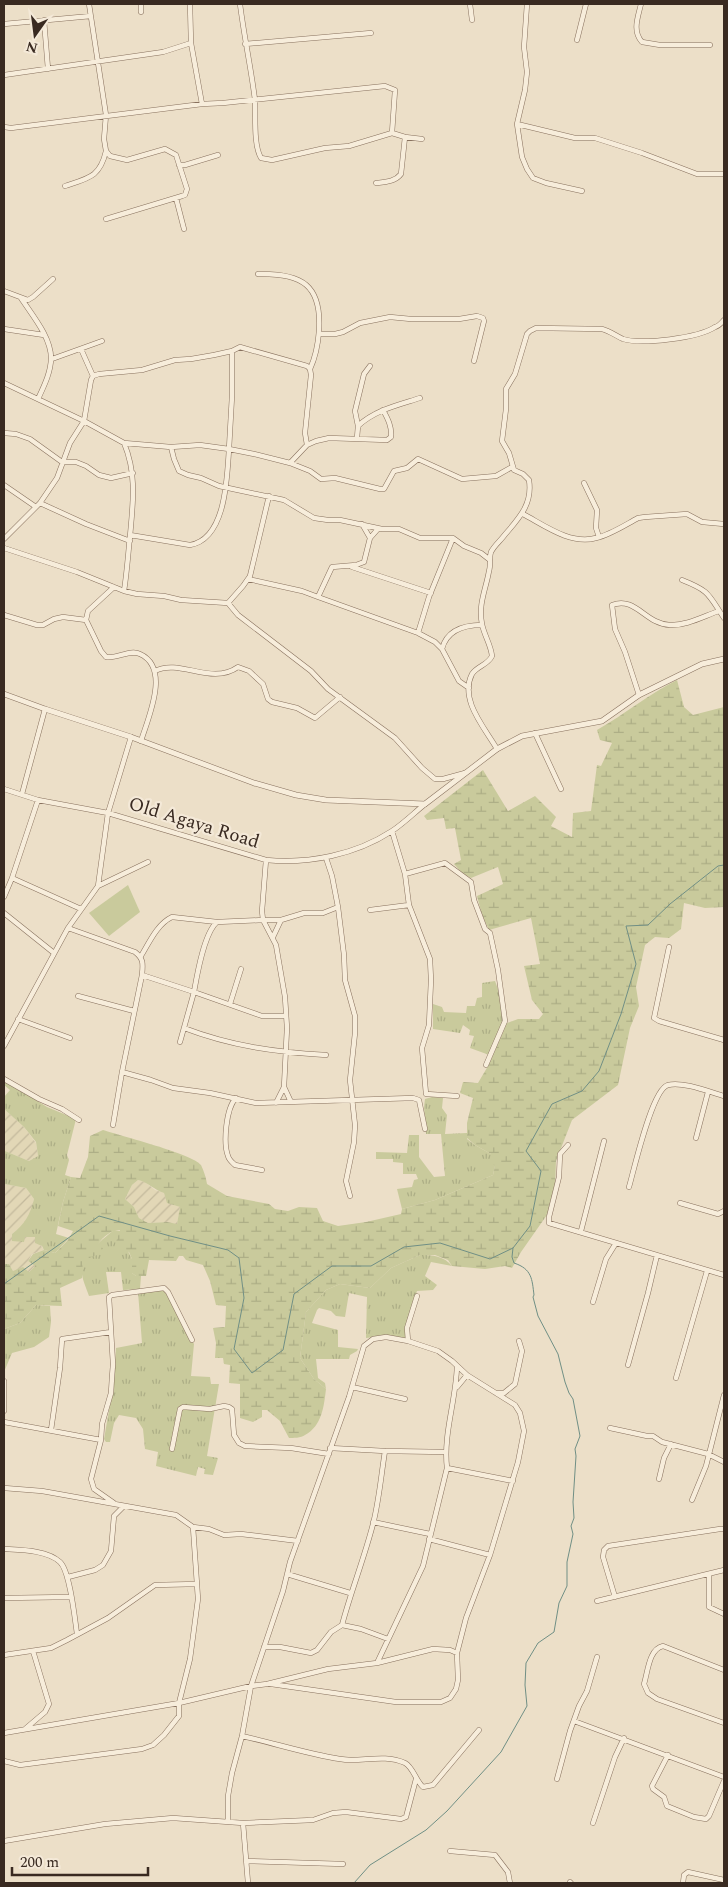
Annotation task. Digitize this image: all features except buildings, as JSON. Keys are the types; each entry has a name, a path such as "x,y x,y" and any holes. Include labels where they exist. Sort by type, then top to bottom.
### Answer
{"street":[{"path":"65,186 95,174 103,164 106,151 104,139 106,115 89,4"},
{"path":"141,4 141,12"},
{"path":"190,4 191,43 202,104"},
{"path":"240,4 261,158 272,160 325,148 349,146 392,133 422,139"},
{"path":"470,4 472,20"},
{"path":"527,4 524,47 527,72 517,124 522,156 533,178 582,192"},
{"path":"577,40 586,4"},
{"path":"641,4 636,28 637,36 642,42 660,45 710,45"},
{"path":"4,24 91,16"},
{"path":"44,20 48,69"},
{"path":"245,44 371,33"},
{"path":"4,75 163,52 191,43"},
{"path":"4,127 11,128 202,104 370,87 395,90 392,133"},
{"path":"517,124 575,138 595,138 697,174 724,174"},
{"path":"376,183 391,181 398,178 401,174 405,137"},
{"path":"106,151 110,156 127,160 165,149 176,155 187,192 185,195 106,219"},
{"path":"179,165 218,155"},
{"path":"176,198 184,228"},
{"path":"258,274 276,273 290,276 305,283 318,303 319,334 317,350 310,369 305,433 307,445"},
{"path":"4,291 28,300 33,298 53,279"},
{"path":"21,298 44,335 52,359 46,382 38,399"},
{"path":"319,334 336,334 360,322 390,317 459,319 477,316 483,318 484,321 474,361"},
{"path":"512,468 511,458 502,441 506,409 506,389 515,374 523,342 530,331 536,328 602,329 622,339 654,341 670,340 708,330 716,327 724,320"},
{"path":"4,329 44,335"},
{"path":"52,359 102,342"},
{"path":"93,376 142,370 175,360 191,359 232,351 240,347 307,366 310,369"},
{"path":"4,539 40,503 57,478 70,443 84,421 93,376 81,349"},
{"path":"40,503 86,524 130,538 190,545 197,544 209,536 218,520 225,486 229,449 232,351"},
{"path":"356,438 358,426 355,411 364,374 370,366"},
{"path":"4,383 84,421 124,443 171,446 200,445 229,449 290,464 310,471 321,479 335,478 380,489 384,489 387,486 394,471 407,468 418,459 462,479 496,476 512,468"},
{"path":"358,426 368,417 383,410 420,398"},
{"path":"290,464 307,445 321,439 356,438 382,441 391,437 390,425 383,410"},
{"path":"4,433 16,434 30,439 62,462 76,462 99,475 111,478 133,473"},
{"path":"124,443 129,454 133,473 134,500 124,591"},
{"path":"171,446 179,471 225,486 269,496 291,504 314,518 340,520 378,528 399,529 420,538 453,538 490,560"},
{"path":"497,749 472,707 469,688 471,676 486,664 492,656 492,649 482,625 480,612 494,546 523,514 528,501 529,480 512,468"},
{"path":"584,483 598,510 596,528 599,537"},
{"path":"4,485 36,507"},
{"path":"228,603 248,580 269,496"},
{"path":"523,514 566,537 594,539 638,518 645,517 687,514 702,522 724,524"},
{"path":"362,524 370,538"},
{"path":"318,597 332,567 350,566 364,562 370,538 378,528"},
{"path":"418,633 453,538"},
{"path":"4,548 100,580 124,591 182,600 228,603 238,615 311,671 323,686 395,738 422,768 435,779 465,773"},
{"path":"350,566 431,594"},
{"path":"248,580 302,591 418,633 435,642 442,649 459,680 469,688"},
{"path":"682,580 702,588 710,595 724,618"},
{"path":"114,587 88,611 86,620 101,651 106,657 111,658 129,653 139,653 148,660 156,671 157,684 141,741"},
{"path":"639,695 625,652 615,629 612,605 630,604 648,618 670,625 690,622 719,611"},
{"path":"4,616 37,625 43,625 64,616 86,620"},
{"path":"442,649 446,641 459,627 482,625"},
{"path":"4,694 45,710 131,737 254,783 296,795 326,800 425,804 497,749 522,736 602,721 639,695 702,664 724,659"},
{"path":"156,671 163,667 169,667 200,673 225,674 241,667 249,671 263,684 268,699 272,702 297,708 315,718 340,697"},
{"path":"22,794 45,710"},
{"path":"535,734 561,789"},
{"path":"4,789 38,800 108,813 131,737"},
{"path":"4,897 38,800"},
{"name":"Old Agaya Road","path":"4,1046 68,928 98,886 108,813 266,860 288,862 326,858 358,848 392,831 425,804"},
{"path":"392,831 405,874 409,905 430,959 431,980 428,1024 422,1048 426,1094"},
{"path":"326,858 332,876 338,907 345,980 355,1016 355,1033 350,1071 351,1101 355,1125 354,1142 346,1182 350,1196"},
{"path":"266,860 262,911 276,946 284,988 287,1028 284,1087 276,1103"},
{"path":"98,886 148,862"},
{"path":"405,874 445,863 471,882 485,929 490,933 498,970 505,1021 486,1065"},
{"path":"12,878 81,909"},
{"path":"370,910 409,905"},
{"path":"141,956 155,932 168,918 172,917 217,922 281,920 304,913 323,913 338,907"},
{"path":"4,913 54,953"},
{"path":"273,937 281,920"},
{"path":"180,1042 207,938 212,926 217,922"},
{"path":"68,928 135,952 141,956 143,962 113,1125"},
{"path":"669,947 654,1018 659,1022 724,1040"},
{"path":"230,1004 240,968"},
{"path":"142,975 262,1016 285,1016"},
{"path":"78,996 134,1011"},
{"path":"18,1019 70,1038"},
{"path":"184,1028 210,1038 255,1048 326,1055"},
{"path":"122,1072 173,1088 256,1103 403,1098 420,1100"},
{"path":"4,1078 38,1099 62,1109 79,1120"},
{"path":"629,1187 650,1115 660,1090 666,1085 673,1084 724,1096"},
{"path":"284,1087 291,1102"},
{"path":"696,1138 708,1092"},
{"path":"420,1100 426,1094 457,1096"},
{"path":"236,1098 230,1104 229,1111 226,1133 228,1155 235,1165 262,1170"},
{"path":"420,1100 426,1129"},
{"path":"580,1231 604,1141"},
{"path":"568,1145 560,1154 559,1177 548,1220 551,1224 724,1275"},
{"path":"680,1203 712,1213 718,1214 724,1211"},
{"path":"593,1302 606,1259 616,1243"},
{"path":"628,1365 657,1255"},
{"path":"676,1378 707,1270"},
{"path":"115,1504 94,1490 91,1484 93,1465 101,1440 102,1424 111,1393 114,1364 109,1297 164,1288 168,1292 192,1340"},
{"path":"408,1341 407,1328 417,1296"},
{"path":"51,1430 62,1339 111,1332"},
{"path":"228,1822 230,1782 242,1736 251,1686 298,1541 352,1387 364,1346 373,1339 386,1337 408,1341 438,1351 467,1375 515,1405 520,1414 524,1431 513,1481 490,1555 466,1618 457,1653 458,1680 456,1689 450,1698 441,1702 396,1702 267,1684"},
{"path":"494,1393 504,1393 515,1384 522,1351 519,1341"},
{"path":"377,1663 423,1566 448,1468 445,1452 450,1413 457,1386 458,1366"},
{"path":"457,1386 467,1375"},
{"path":"4,1381 4,1411"},
{"path":"352,1387 405,1399"},
{"path":"692,1500 706,1466 724,1395"},
{"path":"172,1449 180,1409 184,1407 210,1409 224,1406 232,1410 234,1435 239,1443 245,1446 330,1451 445,1452"},
{"path":"4,1422 101,1440"},
{"path":"610,1428 653,1436 662,1442 708,1454 724,1462"},
{"path":"659,1479 664,1458 670,1444"},
{"path":"264,1647 280,1647 311,1653 317,1650 331,1632 342,1625 373,1522 385,1452"},
{"path":"448,1468 513,1481"},
{"path":"4,1488 42,1490 176,1515 193,1527 209,1529 224,1535 241,1534 298,1541"},
{"path":"68,1577 95,1570 103,1565 111,1551 114,1516 124,1506"},
{"path":"373,1522 430,1536 490,1555"},
{"path":"4,1761 20,1765 142,1749 153,1745 173,1725 179,1716 179,1703 190,1659 198,1599 193,1527"},
{"path":"615,1597 603,1557 604,1550 608,1546 720,1528 724,1529"},
{"path":"4,1549 48,1556 61,1563 68,1577 78,1634"},
{"path":"597,1601 724,1570"},
{"path":"287,1574 350,1594"},
{"path":"709,1575 709,1607 724,1614"},
{"path":"4,1656 51,1648 108,1618 155,1585 197,1584"},
{"path":"4,1598 70,1597"},
{"path":"342,1625 361,1629 388,1639"},
{"path":"724,1670 663,1646 658,1647 654,1652 644,1684 648,1693 658,1698 724,1723"},
{"path":"4,1733 179,1703 328,1669 377,1663 433,1649 450,1650 457,1653"},
{"path":"23,1730 45,1712 49,1704 34,1651"},
{"path":"557,1779 574,1721 597,1657"},
{"path":"574,1721 668,1755 724,1779 709,1816 706,1819 694,1817 667,1806 664,1797 653,1789 652,1786 668,1755"},
{"path":"242,1736 342,1760 367,1758 402,1762 408,1765 423,1787 433,1785 479,1730"},
{"path":"593,1823 615,1757 624,1738"},
{"path":"4,1841 105,1824 173,1818 243,1823 313,1820 333,1813 346,1812 404,1818 406,1817 416,1779"},
{"path":"243,1823 248,1883"},
{"path":"450,1851 495,1855 508,1872 510,1883"},
{"path":"247,1862 344,1864"},
{"path":"683,1883 684,1875 688,1872 724,1880"}],"shaded area":[{"path":"4,1109 24,1127 36,1143 38,1156 29,1161 4,1152"},
{"path":"138,1180 164,1193 168,1203 180,1207 177,1225 167,1222 148,1223 139,1218 134,1207 125,1199 132,1185"},
{"path":"4,1184 26,1188 34,1199 31,1213 23,1225 12,1234 12,1241 24,1241 24,1237 35,1237 44,1250 32,1254 28,1261 35,1266 29,1272 13,1271 9,1264 4,1264"}],"green space":[{"path":"677,680 684,707 693,715 724,707 724,907 705,908 684,903 681,929 669,938 655,937 645,945 636,987 639,1006 630,1028 618,1085 572,1120 556,1161 555,1186 549,1212 512,1268 505,1266 485,1269 452,1266 448,1260 435,1255 420,1255 391,1268 370,1288 340,1284 326,1290 306,1312 300,1358 314,1379 326,1389 324,1402 319,1421 311,1431 297,1438 289,1438 280,1421 267,1410 262,1410 262,1417 253,1422 240,1418 240,1384 229,1383 230,1365 224,1364 223,1358 215,1358 216,1343 213,1328 225,1327 226,1306 216,1305 210,1281 203,1265 186,1260 183,1256 179,1256 176,1261 149,1260 146,1276 136,1276 132,1273 132,1259 129,1252 114,1248 120,1230 110,1233 100,1241 98,1244 103,1248 100,1254 87,1259 83,1264 82,1278 60,1288 62,1306 36,1305 20,1323 4,1329 4,1264 9,1264 13,1271 23,1267 29,1272 35,1266 28,1261 33,1254 44,1250 55,1253 68,1240 73,1231 58,1226 63,1202 71,1177 80,1178 88,1157 90,1136 103,1130 171,1151 195,1161 201,1165 207,1184 227,1196 269,1204 275,1209 288,1211 299,1207 317,1208 323,1221 338,1226 401,1214 402,1209 435,1200 493,1175 495,1166 490,1161 491,1154 467,1138 467,1123 473,1098 460,1093 463,1082 478,1083 488,1066 507,1023 518,1019 539,1019 543,1014 532,1000 524,966 540,964 531,918 489,930 482,915 477,896 503,884 498,867 471,878 462,873 454,864 461,860 455,828 446,829 444,818 427,820 424,816 483,770 508,811 535,796 556,817 551,826 572,837 573,813 591,811 597,765 601,766 612,743 600,740 597,730","holes":["138,1180 164,1193 167,1203 180,1207 177,1224 167,1222 148,1223 139,1218 134,1207 125,1199 132,1185"]},
{"path":"128,885 140,912 109,936 89,913"},
{"path":"495,981 504,1006 507,1023 492,1056 470,1048 474,1036 469,1035 470,1030 463,1025 460,1033 433,1029 433,1004 442,1007 444,1012 466,1013 467,1006 475,1006 477,998 482,997 482,983"},
{"path":"4,1080 47,1107 76,1119 67,1155 69,1160 65,1175 71,1177 56,1234 69,1238 55,1253 44,1250 42,1246 35,1243 35,1237 25,1237 24,1242 12,1241 12,1234 26,1219 34,1199 26,1188 4,1184 4,1152 29,1161 38,1156 36,1142 24,1127 4,1109 4,1097 10,1090 4,1085"},
{"path":"432,1097 443,1098 442,1108 447,1115 445,1134 467,1133 467,1139 491,1154 495,1166 493,1175 435,1200 402,1209 397,1189 412,1187 414,1180 418,1179 416,1174 403,1174 403,1163 393,1162 393,1159 376,1159 376,1152 407,1153 409,1135 419,1135 419,1157 434,1177 445,1176 441,1134 426,1134 425,1099"},
{"path":"114,1230 120,1231 120,1235 132,1259 132,1273 136,1276 141,1276 140,1289 123,1290 121,1272 106,1272 109,1293 89,1296 82,1273 82,1265 95,1246"},
{"path":"420,1255 438,1257 452,1266 431,1262 425,1276 437,1285 433,1290 417,1291 407,1322 405,1339 385,1336 366,1338 367,1297 349,1293 345,1317 336,1316 331,1311 319,1308 317,1310 312,1323 338,1330 338,1347 358,1349 350,1355 349,1359 316,1359 318,1378 325,1383 326,1389 314,1379 300,1358 306,1312 326,1290 340,1284 370,1288 391,1268"},
{"path":"161,1289 166,1293 194,1344 191,1376 210,1377 211,1384 219,1384 207,1456 218,1458 213,1475 204,1474 205,1469 198,1467 196,1476 156,1466 158,1452 145,1449 143,1429 136,1418 119,1415 114,1423 110,1442 106,1442 104,1439 114,1382 116,1348 142,1343 138,1292"},
{"path":"36,1305 50,1306 51,1322 49,1337 34,1347 12,1353 4,1372 4,1329 20,1323"}],"waterway":[{"path":"4,1284 99,1216 228,1250 239,1258 244,1298 234,1349 252,1373 283,1350 294,1294 332,1266 371,1266 404,1247 440,1243 490,1259 513,1248 530,1226 541,1171 526,1151 552,1104 582,1091 599,1071 621,1014 636,964 626,926 648,925 670,904 718,866 724,865"},
{"path":"354,1883 370,1865 426,1830 447,1811 501,1752 527,1706 525,1685 526,1663 538,1643 554,1632 559,1603 567,1586 567,1562 573,1534 571,1526 574,1518 575,1449 580,1436 573,1399 565,1382 558,1354 538,1316 533,1297 532,1279 524,1268 514,1263 512,1257 513,1248"}]}
